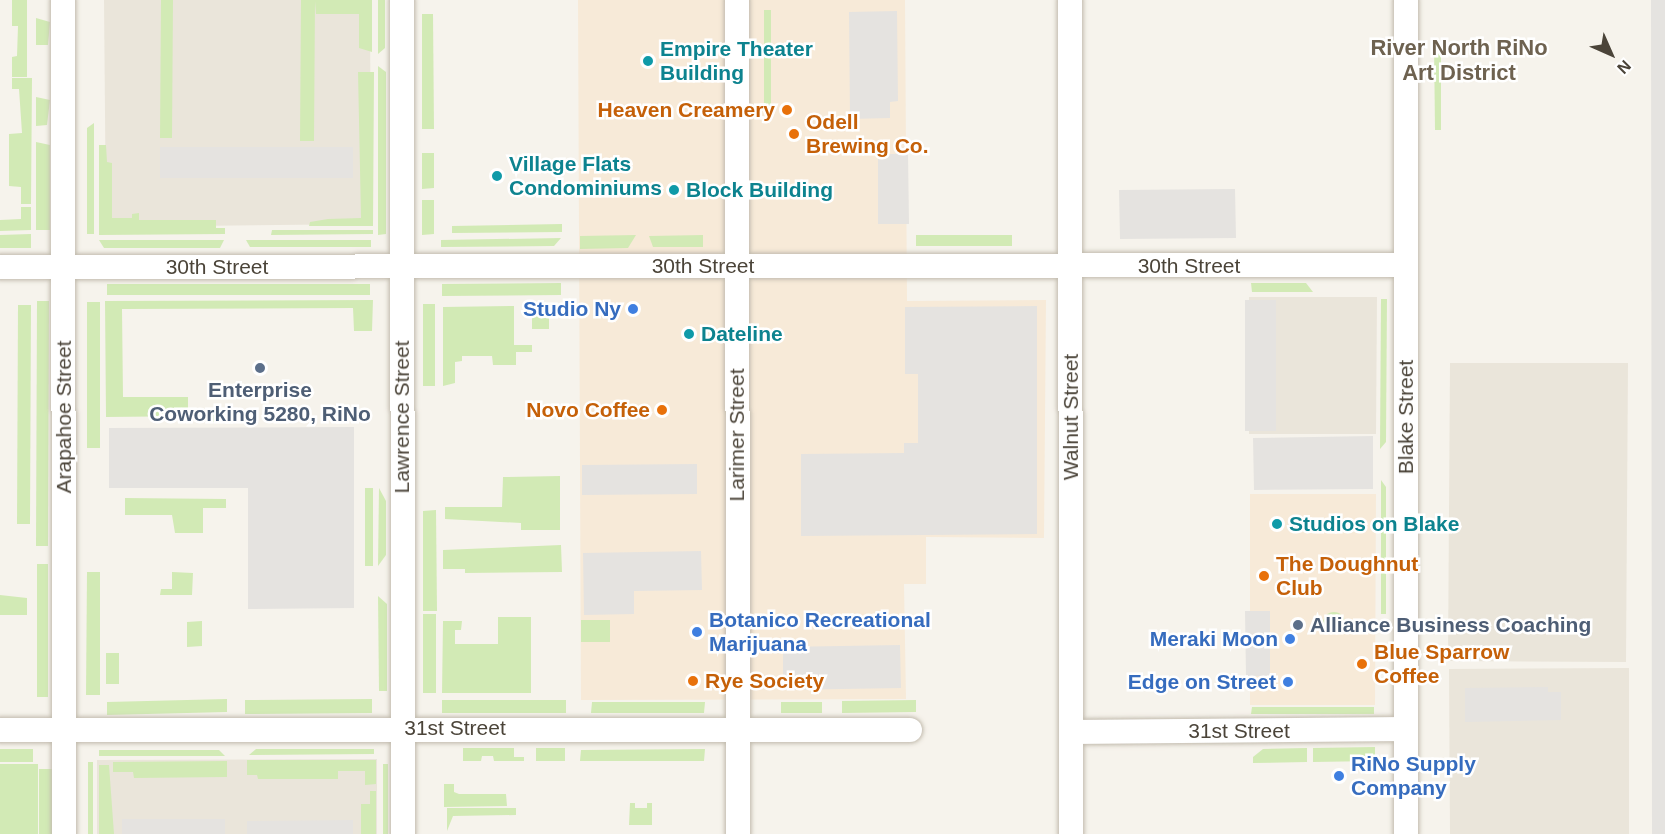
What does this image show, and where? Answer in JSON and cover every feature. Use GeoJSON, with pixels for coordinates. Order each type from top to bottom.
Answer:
{"type":"FeatureCollection","features":[{"type":"Feature","properties":{"kind":"street","name":"Arapahoe Street"},"geometry":{"type":"LineString","coordinates":[[63,0],[64,834]]}},
{"type":"Feature","properties":{"kind":"street","name":"Lawrence Street"},"geometry":{"type":"LineString","coordinates":[[402,0],[403,834]]}},
{"type":"Feature","properties":{"kind":"street","name":"Larimer Street"},"geometry":{"type":"LineString","coordinates":[[737,0],[738,834]]}},
{"type":"Feature","properties":{"kind":"street","name":"Walnut Street"},"geometry":{"type":"LineString","coordinates":[[1070,0],[1071,834]]}},
{"type":"Feature","properties":{"kind":"street","name":"Blake Street"},"geometry":{"type":"LineString","coordinates":[[1406,0],[1406,834]]}},
{"type":"Feature","properties":{"kind":"street","name":"30th Street"},"geometry":{"type":"LineString","coordinates":[[0,267],[1406,265]]}},
{"type":"Feature","properties":{"kind":"street","name":"31st Street"},"geometry":{"type":"LineString","coordinates":[[0,730],[403,728],[910,730]]}},
{"type":"Feature","properties":{"kind":"street","name":"31st Street"},"geometry":{"type":"LineString","coordinates":[[1071,732],[1406,729]]}},
{"type":"Feature","properties":{"kind":"shaded area"},"geometry":{"type":"Polygon","coordinates":[[[104,0],[370,0],[371,224],[106,227],[104,0]]]}},
{"type":"Feature","properties":{"kind":"shaded area"},"geometry":{"type":"Polygon","coordinates":[[[578,0],[905,0],[907,301],[1046,300],[1044,538],[926,537],[926,584],[904,584],[906,699],[581,700],[578,0]]]}},
{"type":"Feature","properties":{"kind":"shaded area"},"geometry":{"type":"Polygon","coordinates":[[[1651,0],[1665,0],[1665,834],[1652,834],[1651,0]]]}},
{"type":"Feature","properties":{"kind":"shaded area"},"geometry":{"type":"Polygon","coordinates":[[[897,11],[898,101],[890,102],[890,118],[850,119],[849,12],[897,11]]]}},
{"type":"Feature","properties":{"kind":"shaded area"},"geometry":{"type":"Polygon","coordinates":[[[160,147],[353,147],[353,178],[160,178],[160,147]]]}},
{"type":"Feature","properties":{"kind":"shaded area"},"geometry":{"type":"Polygon","coordinates":[[[878,154],[908,154],[909,224],[878,224],[878,154]]]}},
{"type":"Feature","properties":{"kind":"shaded area"},"geometry":{"type":"Polygon","coordinates":[[[1235,189],[1236,238],[1120,239],[1119,190],[1235,189]]]}},
{"type":"Feature","properties":{"kind":"shaded area"},"geometry":{"type":"Polygon","coordinates":[[[1249,297],[1377,297],[1376,434],[1249,434],[1249,297]]]}},
{"type":"Feature","properties":{"kind":"shaded area"},"geometry":{"type":"Polygon","coordinates":[[[1245,300],[1276,300],[1276,431],[1245,431],[1245,300]]]}},
{"type":"Feature","properties":{"kind":"shaded area"},"geometry":{"type":"Polygon","coordinates":[[[1037,306],[1037,534],[801,536],[801,454],[904,453],[904,443],[918,443],[918,374],[905,374],[905,307],[1037,306]]]}},
{"type":"Feature","properties":{"kind":"shaded area"},"geometry":{"type":"Polygon","coordinates":[[[1450,363],[1628,363],[1626,662],[1448,661],[1450,363]]]}},
{"type":"Feature","properties":{"kind":"shaded area"},"geometry":{"type":"Polygon","coordinates":[[[354,427],[354,608],[248,609],[248,488],[109,488],[109,428],[354,427]]]}},
{"type":"Feature","properties":{"kind":"shaded area"},"geometry":{"type":"Polygon","coordinates":[[[1373,436],[1373,489],[1254,490],[1253,438],[1373,436]]]}},
{"type":"Feature","properties":{"kind":"shaded area"},"geometry":{"type":"Polygon","coordinates":[[[697,464],[697,494],[582,495],[582,465],[697,464]]]}},
{"type":"Feature","properties":{"kind":"shaded area"},"geometry":{"type":"Polygon","coordinates":[[[1250,494],[1376,494],[1375,705],[1250,705],[1250,494]]]}},
{"type":"Feature","properties":{"kind":"shaded area"},"geometry":{"type":"Polygon","coordinates":[[[701,551],[702,590],[634,591],[634,614],[584,615],[583,553],[701,551]]]}},
{"type":"Feature","properties":{"kind":"shaded area"},"geometry":{"type":"Polygon","coordinates":[[[1245,611],[1270,611],[1270,676],[1246,676],[1245,611]]]}},
{"type":"Feature","properties":{"kind":"shaded area"},"geometry":{"type":"Polygon","coordinates":[[[900,645],[901,688],[783,690],[783,647],[900,645]]]}},
{"type":"Feature","properties":{"kind":"shaded area"},"geometry":{"type":"Polygon","coordinates":[[[1629,668],[1629,834],[1450,834],[1449,669],[1629,668]]]}},
{"type":"Feature","properties":{"kind":"shaded area"},"geometry":{"type":"Polygon","coordinates":[[[1548,687],[1548,692],[1561,692],[1561,720],[1465,722],[1465,688],[1548,687]]]}},
{"type":"Feature","properties":{"kind":"shaded area"},"geometry":{"type":"Polygon","coordinates":[[[377,759],[377,834],[97,834],[97,760],[377,759]]]}},
{"type":"Feature","properties":{"kind":"shaded area"},"geometry":{"type":"Polygon","coordinates":[[[122,819],[225,819],[225,834],[122,834],[122,819]]]}},
{"type":"Feature","properties":{"kind":"shaded area"},"geometry":{"type":"Polygon","coordinates":[[[353,820],[353,834],[247,834],[247,821],[353,820]]]}},
{"type":"Feature","properties":{"kind":"green space"},"geometry":{"type":"Polygon","coordinates":[[[12,0],[27,0],[27,77],[12,77],[12,57],[17,56],[18,26],[12,26],[12,0]]]}},
{"type":"Feature","properties":{"kind":"green space"},"geometry":{"type":"Polygon","coordinates":[[[161,0],[173,0],[172,138],[160,138],[161,0]]]}},
{"type":"Feature","properties":{"kind":"green space"},"geometry":{"type":"Polygon","coordinates":[[[301,0],[372,0],[372,52],[359,48],[359,14],[316,14],[315,1],[314,141],[300,141],[301,0]]]}},
{"type":"Feature","properties":{"kind":"green space"},"geometry":{"type":"Polygon","coordinates":[[[378,0],[385,0],[385,48],[378,54],[378,0]]]}},
{"type":"Feature","properties":{"kind":"green space"},"geometry":{"type":"Polygon","coordinates":[[[764,10],[771,10],[771,106],[764,106],[764,10]]]}},
{"type":"Feature","properties":{"kind":"green space"},"geometry":{"type":"Polygon","coordinates":[[[422,14],[433,14],[434,129],[422,129],[422,14]]]}},
{"type":"Feature","properties":{"kind":"green space"},"geometry":{"type":"Polygon","coordinates":[[[36,18],[50,22],[48,45],[36,45],[36,18]]]}},
{"type":"Feature","properties":{"kind":"green space"},"geometry":{"type":"Polygon","coordinates":[[[1434,42],[1441,42],[1441,130],[1435,130],[1434,42]]]}},
{"type":"Feature","properties":{"kind":"green space"},"geometry":{"type":"Polygon","coordinates":[[[378,66],[386,72],[386,234],[378,235],[378,66]]]}},
{"type":"Feature","properties":{"kind":"green space"},"geometry":{"type":"Polygon","coordinates":[[[358,72],[374,72],[373,226],[309,226],[310,222],[328,219],[361,218],[358,72]]]}},
{"type":"Feature","properties":{"kind":"green space"},"geometry":{"type":"Polygon","coordinates":[[[12,78],[32,78],[31,204],[21,204],[21,187],[9,186],[9,134],[22,133],[19,89],[12,89],[12,78]]]}},
{"type":"Feature","properties":{"kind":"green space"},"geometry":{"type":"Polygon","coordinates":[[[36,97],[50,100],[47,125],[36,126],[36,97]]]}},
{"type":"Feature","properties":{"kind":"green space"},"geometry":{"type":"Polygon","coordinates":[[[94,123],[94,234],[87,234],[87,128],[94,123]]]}},
{"type":"Feature","properties":{"kind":"green space"},"geometry":{"type":"Polygon","coordinates":[[[36,142],[50,145],[50,230],[36,230],[36,142]]]}},
{"type":"Feature","properties":{"kind":"green space"},"geometry":{"type":"Polygon","coordinates":[[[99,145],[106,145],[107,162],[112,163],[112,218],[132,218],[132,214],[139,213],[139,220],[216,220],[216,228],[225,228],[225,234],[99,235],[99,145]]]}},
{"type":"Feature","properties":{"kind":"green space"},"geometry":{"type":"Polygon","coordinates":[[[422,153],[434,153],[434,188],[422,189],[422,153]]]}},
{"type":"Feature","properties":{"kind":"green space"},"geometry":{"type":"Polygon","coordinates":[[[422,200],[434,200],[434,234],[422,235],[422,200]]]}},
{"type":"Feature","properties":{"kind":"green space"},"geometry":{"type":"Polygon","coordinates":[[[21,207],[31,207],[31,230],[0,231],[0,220],[21,219],[21,207]]]}},
{"type":"Feature","properties":{"kind":"green space"},"geometry":{"type":"Polygon","coordinates":[[[562,224],[562,232],[452,233],[452,226],[562,224]]]}},
{"type":"Feature","properties":{"kind":"green space"},"geometry":{"type":"Polygon","coordinates":[[[272,230],[373,230],[373,234],[271,235],[272,230]]]}},
{"type":"Feature","properties":{"kind":"green space"},"geometry":{"type":"Polygon","coordinates":[[[31,234],[31,248],[0,248],[0,235],[31,234]]]}},
{"type":"Feature","properties":{"kind":"green space"},"geometry":{"type":"Polygon","coordinates":[[[636,235],[628,248],[580,249],[580,236],[636,235]]]}},
{"type":"Feature","properties":{"kind":"green space"},"geometry":{"type":"Polygon","coordinates":[[[703,235],[703,247],[653,247],[649,236],[703,235]]]}},
{"type":"Feature","properties":{"kind":"green space"},"geometry":{"type":"Polygon","coordinates":[[[916,235],[1012,235],[1012,246],[916,246],[916,235]]]}},
{"type":"Feature","properties":{"kind":"green space"},"geometry":{"type":"Polygon","coordinates":[[[561,238],[554,246],[441,247],[441,240],[561,238]]]}},
{"type":"Feature","properties":{"kind":"green space"},"geometry":{"type":"Polygon","coordinates":[[[99,240],[224,240],[220,248],[104,248],[99,240]]]}},
{"type":"Feature","properties":{"kind":"green space"},"geometry":{"type":"Polygon","coordinates":[[[246,240],[371,240],[371,247],[250,247],[246,240]]]}},
{"type":"Feature","properties":{"kind":"green space"},"geometry":{"type":"Polygon","coordinates":[[[561,283],[561,295],[442,296],[442,284],[561,283]]]}},
{"type":"Feature","properties":{"kind":"green space"},"geometry":{"type":"Polygon","coordinates":[[[1251,283],[1306,283],[1313,292],[1252,292],[1251,283]]]}},
{"type":"Feature","properties":{"kind":"green space"},"geometry":{"type":"Polygon","coordinates":[[[107,284],[370,284],[370,295],[107,295],[107,284]]]}},
{"type":"Feature","properties":{"kind":"green space"},"geometry":{"type":"Polygon","coordinates":[[[1381,299],[1387,299],[1386,442],[1380,449],[1381,299]]]}},
{"type":"Feature","properties":{"kind":"green space"},"geometry":{"type":"Polygon","coordinates":[[[373,300],[372,331],[354,331],[353,308],[122,309],[123,397],[188,397],[188,412],[200,412],[200,416],[106,417],[105,301],[373,300]]]}},
{"type":"Feature","properties":{"kind":"green space"},"geometry":{"type":"Polygon","coordinates":[[[37,301],[49,301],[48,546],[36,546],[37,301]]]}},
{"type":"Feature","properties":{"kind":"green space"},"geometry":{"type":"Polygon","coordinates":[[[87,302],[100,302],[100,448],[87,448],[87,302]]]}},
{"type":"Feature","properties":{"kind":"green space"},"geometry":{"type":"Polygon","coordinates":[[[423,304],[435,304],[435,386],[423,386],[423,304]]]}},
{"type":"Feature","properties":{"kind":"green space"},"geometry":{"type":"Polygon","coordinates":[[[18,305],[31,305],[30,524],[17,524],[18,305]]]}},
{"type":"Feature","properties":{"kind":"green space"},"geometry":{"type":"Polygon","coordinates":[[[514,306],[514,345],[532,345],[532,352],[516,352],[516,365],[493,365],[492,356],[462,356],[462,361],[455,362],[455,383],[443,386],[443,307],[514,306]]]}},
{"type":"Feature","properties":{"kind":"green space"},"geometry":{"type":"Polygon","coordinates":[[[549,306],[549,329],[532,329],[532,307],[549,306]]]}},
{"type":"Feature","properties":{"kind":"green space"},"geometry":{"type":"Polygon","coordinates":[[[205,414],[252,414],[252,422],[205,422],[205,414]]]}},
{"type":"Feature","properties":{"kind":"green space"},"geometry":{"type":"Polygon","coordinates":[[[560,476],[560,530],[521,530],[521,523],[445,519],[445,507],[502,507],[503,477],[560,476]]]}},
{"type":"Feature","properties":{"kind":"green space"},"geometry":{"type":"Polygon","coordinates":[[[1381,480],[1386,487],[1386,614],[1381,614],[1381,480]]]}},
{"type":"Feature","properties":{"kind":"green space"},"geometry":{"type":"Polygon","coordinates":[[[365,488],[373,488],[373,566],[365,566],[365,488]]]}},
{"type":"Feature","properties":{"kind":"green space"},"geometry":{"type":"Polygon","coordinates":[[[379,488],[386,501],[386,555],[378,566],[379,488]]]}},
{"type":"Feature","properties":{"kind":"green space"},"geometry":{"type":"Polygon","coordinates":[[[125,498],[226,499],[226,508],[203,508],[203,533],[175,533],[172,515],[125,515],[125,498]]]}},
{"type":"Feature","properties":{"kind":"green space"},"geometry":{"type":"Polygon","coordinates":[[[436,510],[437,611],[423,611],[423,511],[436,510]]]}},
{"type":"Feature","properties":{"kind":"green space"},"geometry":{"type":"Polygon","coordinates":[[[561,545],[562,572],[465,573],[465,569],[443,569],[443,550],[561,545]]]}},
{"type":"Feature","properties":{"kind":"green space"},"geometry":{"type":"Polygon","coordinates":[[[37,564],[48,564],[48,697],[37,697],[37,564]]]}},
{"type":"Feature","properties":{"kind":"green space"},"geometry":{"type":"Polygon","coordinates":[[[87,572],[100,572],[100,695],[86,695],[87,572]]]}},
{"type":"Feature","properties":{"kind":"green space"},"geometry":{"type":"Polygon","coordinates":[[[172,572],[193,573],[192,595],[160,595],[161,589],[172,589],[172,572]]]}},
{"type":"Feature","properties":{"kind":"green space"},"geometry":{"type":"Polygon","coordinates":[[[0,595],[27,598],[27,615],[0,615],[0,595]]]}},
{"type":"Feature","properties":{"kind":"green space"},"geometry":{"type":"Polygon","coordinates":[[[378,596],[387,604],[387,691],[379,691],[378,596]]]}},
{"type":"Feature","properties":{"kind":"green space"},"geometry":{"type":"Polygon","coordinates":[[[1334,612],[1342,615],[1345,623],[1342,631],[1334,634],[1326,631],[1323,623],[1326,615],[1334,612]]]}},
{"type":"Feature","properties":{"kind":"green space"},"geometry":{"type":"Polygon","coordinates":[[[423,614],[436,614],[436,693],[423,693],[423,614]]]}},
{"type":"Feature","properties":{"kind":"green space"},"geometry":{"type":"Polygon","coordinates":[[[498,617],[531,617],[531,693],[442,693],[443,621],[462,621],[461,630],[455,630],[455,644],[498,644],[498,617]]]}},
{"type":"Feature","properties":{"kind":"green space"},"geometry":{"type":"Polygon","coordinates":[[[581,620],[610,620],[610,642],[581,642],[581,620]]]}},
{"type":"Feature","properties":{"kind":"green space"},"geometry":{"type":"Polygon","coordinates":[[[202,621],[202,646],[187,647],[187,622],[202,621]]]}},
{"type":"Feature","properties":{"kind":"green space"},"geometry":{"type":"Polygon","coordinates":[[[106,653],[119,653],[119,684],[106,684],[106,653]]]}},
{"type":"Feature","properties":{"kind":"green space"},"geometry":{"type":"Polygon","coordinates":[[[227,699],[227,712],[107,715],[107,702],[227,699]]]}},
{"type":"Feature","properties":{"kind":"green space"},"geometry":{"type":"Polygon","coordinates":[[[372,699],[372,713],[245,714],[245,700],[372,699]]]}},
{"type":"Feature","properties":{"kind":"green space"},"geometry":{"type":"Polygon","coordinates":[[[442,700],[566,700],[566,713],[442,713],[442,700]]]}},
{"type":"Feature","properties":{"kind":"green space"},"geometry":{"type":"Polygon","coordinates":[[[916,700],[916,712],[842,713],[842,701],[916,700]]]}},
{"type":"Feature","properties":{"kind":"green space"},"geometry":{"type":"Polygon","coordinates":[[[592,702],[705,702],[704,713],[591,713],[592,702]]]}},
{"type":"Feature","properties":{"kind":"green space"},"geometry":{"type":"Polygon","coordinates":[[[781,702],[822,702],[822,713],[781,713],[781,702]]]}},
{"type":"Feature","properties":{"kind":"green space"},"geometry":{"type":"Polygon","coordinates":[[[1252,707],[1374,707],[1374,714],[1251,714],[1252,707]]]}},
{"type":"Feature","properties":{"kind":"green space"},"geometry":{"type":"Polygon","coordinates":[[[1375,747],[1375,761],[1313,762],[1313,748],[1375,747]]]}},
{"type":"Feature","properties":{"kind":"green space"},"geometry":{"type":"Polygon","coordinates":[[[463,748],[514,748],[514,757],[524,757],[524,761],[494,761],[493,756],[482,756],[481,761],[463,761],[463,748]]]}},
{"type":"Feature","properties":{"kind":"green space"},"geometry":{"type":"Polygon","coordinates":[[[536,748],[565,748],[565,761],[536,761],[536,748]]]}},
{"type":"Feature","properties":{"kind":"green space"},"geometry":{"type":"Polygon","coordinates":[[[1307,748],[1307,762],[1253,763],[1253,757],[1263,749],[1307,748]]]}},
{"type":"Feature","properties":{"kind":"green space"},"geometry":{"type":"Polygon","coordinates":[[[0,749],[33,749],[33,762],[0,762],[0,749]]]}},
{"type":"Feature","properties":{"kind":"green space"},"geometry":{"type":"Polygon","coordinates":[[[256,749],[374,749],[374,754],[249,755],[256,749]]]}},
{"type":"Feature","properties":{"kind":"green space"},"geometry":{"type":"Polygon","coordinates":[[[705,749],[704,761],[580,761],[581,750],[705,749]]]}},
{"type":"Feature","properties":{"kind":"green space"},"geometry":{"type":"Polygon","coordinates":[[[99,750],[219,750],[225,756],[99,756],[99,750]]]}},
{"type":"Feature","properties":{"kind":"green space"},"geometry":{"type":"Polygon","coordinates":[[[247,760],[376,760],[376,784],[365,785],[365,771],[338,771],[338,779],[258,779],[257,775],[247,775],[247,760]]]}},
{"type":"Feature","properties":{"kind":"green space"},"geometry":{"type":"Polygon","coordinates":[[[227,761],[227,777],[134,778],[133,772],[113,772],[113,762],[227,761]]]}},
{"type":"Feature","properties":{"kind":"green space"},"geometry":{"type":"Polygon","coordinates":[[[88,762],[93,762],[93,834],[88,834],[88,762]]]}},
{"type":"Feature","properties":{"kind":"green space"},"geometry":{"type":"Polygon","coordinates":[[[0,764],[38,764],[38,834],[0,834],[0,764]]]}},
{"type":"Feature","properties":{"kind":"green space"},"geometry":{"type":"Polygon","coordinates":[[[383,764],[388,764],[388,834],[383,834],[383,764]]]}},
{"type":"Feature","properties":{"kind":"green space"},"geometry":{"type":"Polygon","coordinates":[[[99,765],[109,765],[114,834],[99,834],[99,765]]]}},
{"type":"Feature","properties":{"kind":"green space"},"geometry":{"type":"Polygon","coordinates":[[[39,769],[52,769],[52,834],[39,834],[39,769]]]}},
{"type":"Feature","properties":{"kind":"green space"},"geometry":{"type":"Polygon","coordinates":[[[444,784],[454,784],[454,792],[459,794],[506,794],[507,806],[444,807],[444,784]]]}},
{"type":"Feature","properties":{"kind":"green space"},"geometry":{"type":"Polygon","coordinates":[[[370,791],[376,791],[376,834],[361,834],[361,804],[370,804],[370,791]]]}},
{"type":"Feature","properties":{"kind":"green space"},"geometry":{"type":"Polygon","coordinates":[[[630,803],[635,803],[635,808],[647,808],[647,803],[652,803],[652,825],[629,825],[630,803]]]}},
{"type":"Feature","properties":{"kind":"green space"},"geometry":{"type":"Polygon","coordinates":[[[447,808],[516,808],[516,815],[453,816],[447,831],[447,808]]]}},
{"type":"Feature","properties":{"kind":"place","name":"Empire Theater Building"},"geometry":{"type":"Point","coordinates":[648,61]}},
{"type":"Feature","properties":{"kind":"place","name":"Heaven Creamery"},"geometry":{"type":"Point","coordinates":[787,110]}},
{"type":"Feature","properties":{"kind":"place","name":"Odell Brewing Co."},"geometry":{"type":"Point","coordinates":[794,134]}},
{"type":"Feature","properties":{"kind":"place","name":"Village Flats Condominiums"},"geometry":{"type":"Point","coordinates":[497,176]}},
{"type":"Feature","properties":{"kind":"place","name":"Block Building"},"geometry":{"type":"Point","coordinates":[674,190]}},
{"type":"Feature","properties":{"kind":"place","name":"Studio Ny"},"geometry":{"type":"Point","coordinates":[633,309]}},
{"type":"Feature","properties":{"kind":"place","name":"Dateline"},"geometry":{"type":"Point","coordinates":[689,334]}},
{"type":"Feature","properties":{"kind":"place","name":"Enterprise Coworking 5280, RiNo"},"geometry":{"type":"Point","coordinates":[260,368]}},
{"type":"Feature","properties":{"kind":"place","name":"Novo Coffee"},"geometry":{"type":"Point","coordinates":[662,410]}},
{"type":"Feature","properties":{"kind":"place","name":"Studios on Blake"},"geometry":{"type":"Point","coordinates":[1277,524]}},
{"type":"Feature","properties":{"kind":"place","name":"The Doughnut Club"},"geometry":{"type":"Point","coordinates":[1264,576]}},
{"type":"Feature","properties":{"kind":"place","name":"Alliance Business Coaching"},"geometry":{"type":"Point","coordinates":[1298,625]}},
{"type":"Feature","properties":{"kind":"place","name":"Botanico Recreational Marijuana"},"geometry":{"type":"Point","coordinates":[697,632]}},
{"type":"Feature","properties":{"kind":"place","name":"Meraki Moon"},"geometry":{"type":"Point","coordinates":[1290,639]}},
{"type":"Feature","properties":{"kind":"place","name":"Blue Sparrow Coffee"},"geometry":{"type":"Point","coordinates":[1362,664]}},
{"type":"Feature","properties":{"kind":"place","name":"Rye Society"},"geometry":{"type":"Point","coordinates":[693,681]}},
{"type":"Feature","properties":{"kind":"place","name":"Edge on Street"},"geometry":{"type":"Point","coordinates":[1288,682]}},
{"type":"Feature","properties":{"kind":"place","name":"RiNo Supply Company"},"geometry":{"type":"Point","coordinates":[1339,776]}},
{"type":"Feature","properties":{"kind":"district","name":"River North RiNo Art District"},"geometry":{"type":"Point","coordinates":[1459,60]}}]}
